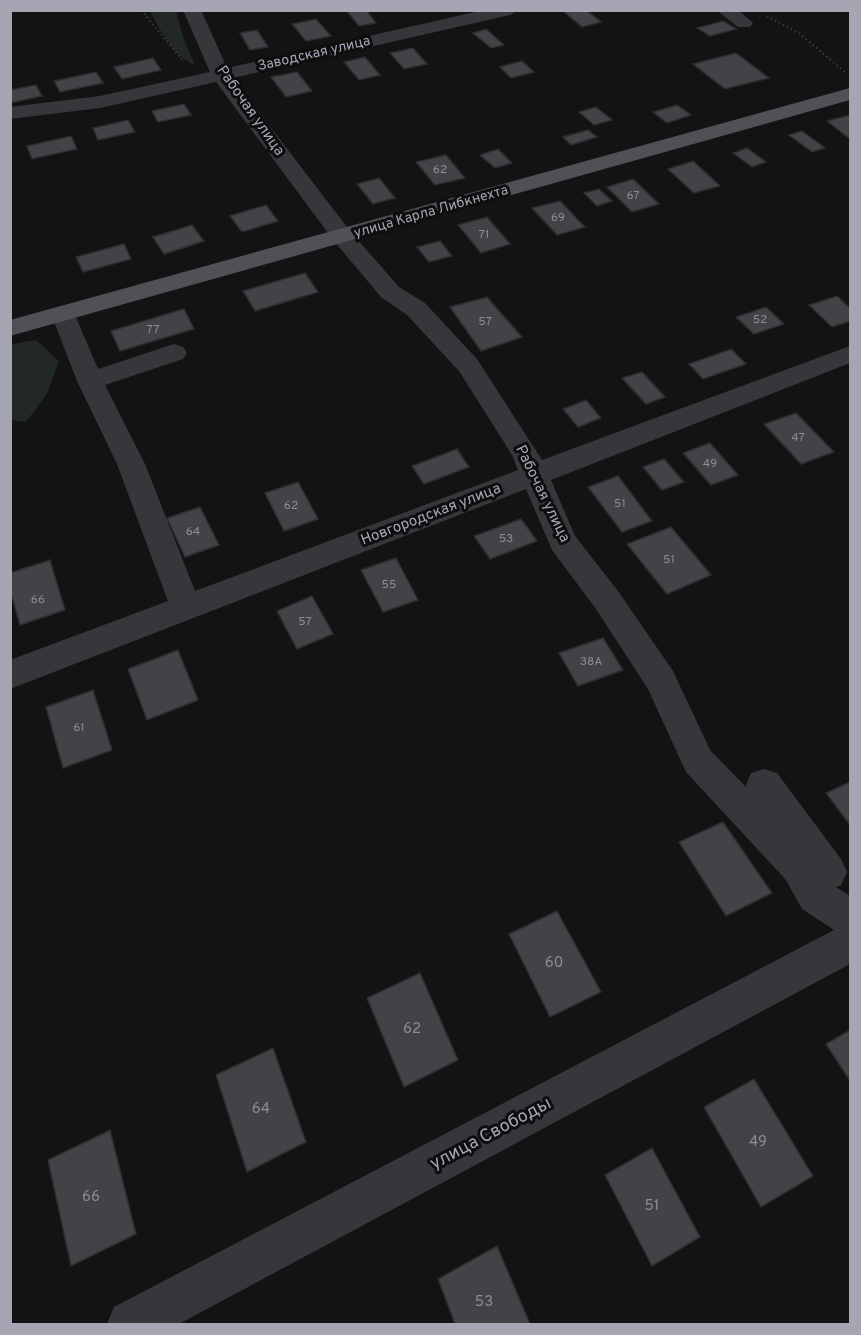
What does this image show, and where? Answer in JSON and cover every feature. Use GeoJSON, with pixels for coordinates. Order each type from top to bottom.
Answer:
{"type":"FeatureCollection","features":[{"type":"Feature","properties":{"kind":"main road","name":"улица Карла Либкнехта"},"geometry":{"type":"LineString","coordinates":[[10,328],[850,94]]}},
{"type":"Feature","properties":{"kind":"street","name":"Рабочая улица"},"geometry":{"type":"LineString","coordinates":[[192,10],[221,75],[342,236],[390,292],[416,309],[468,365],[525,453],[563,542],[607,600],[661,681],[698,761],[799,867],[816,896],[850,918]]}},
{"type":"Feature","properties":{"kind":"street","name":"Заводская улица"},"geometry":{"type":"LineString","coordinates":[[10,112],[100,102],[510,10]]}},
{"type":"Feature","properties":{"kind":"street"},"geometry":{"type":"LineString","coordinates":[[725,10],[744,23]]}},
{"type":"Feature","properties":{"kind":"street"},"geometry":{"type":"LineString","coordinates":[[63,314],[90,381],[131,464],[186,608]]}},
{"type":"Feature","properties":{"kind":"street"},"geometry":{"type":"LineString","coordinates":[[90,381],[174,353]]}},
{"type":"Feature","properties":{"kind":"street","name":"Новгородская улица"},"geometry":{"type":"LineString","coordinates":[[10,675],[850,354]]}},
{"type":"Feature","properties":{"kind":"street"},"geometry":{"type":"LineString","coordinates":[[764,785],[850,902]]}},
{"type":"Feature","properties":{"kind":"street","name":"улица Свободы"},"geometry":{"type":"LineString","coordinates":[[131,1324],[850,943]]}},
{"type":"Feature","properties":{"kind":"path"},"geometry":{"type":"LineString","coordinates":[[141,10],[184,62],[221,75]]}},
{"type":"Feature","properties":{"kind":"path"},"geometry":{"type":"LineString","coordinates":[[762,14],[802,34],[819,48],[828,60],[850,77]]}},
{"type":"Feature","properties":{"kind":"shaded area"},"geometry":{"type":"Polygon","coordinates":[[[150,11],[176,11],[183,37],[195,65],[180,56],[174,49],[163,35],[150,11]]]}},
{"type":"Feature","properties":{"kind":"shaded area"},"geometry":{"type":"Polygon","coordinates":[[[36,340],[59,361],[47,394],[26,422],[11,420],[11,344],[36,340]]]}},
{"type":"Feature","properties":{"kind":"building"},"geometry":{"type":"Polygon","coordinates":[[[346,10],[366,10],[376,23],[359,26],[346,10]]]}},
{"type":"Feature","properties":{"kind":"building"},"geometry":{"type":"Polygon","coordinates":[[[562,10],[586,10],[601,22],[582,27],[562,10]]]}},
{"type":"Feature","properties":{"kind":"building"},"geometry":{"type":"Polygon","coordinates":[[[316,19],[331,36],[306,41],[292,24],[316,19]]]}},
{"type":"Feature","properties":{"kind":"building"},"geometry":{"type":"Polygon","coordinates":[[[723,21],[736,29],[710,36],[697,28],[723,21]]]}},
{"type":"Feature","properties":{"kind":"building"},"geometry":{"type":"Polygon","coordinates":[[[486,29],[504,45],[491,48],[473,33],[486,29]]]}},
{"type":"Feature","properties":{"kind":"building"},"geometry":{"type":"Polygon","coordinates":[[[257,30],[268,47],[250,50],[240,33],[257,30]]]}},
{"type":"Feature","properties":{"kind":"building"},"geometry":{"type":"Polygon","coordinates":[[[413,48],[427,64],[404,69],[390,53],[413,48]]]}},
{"type":"Feature","properties":{"kind":"building"},"geometry":{"type":"Polygon","coordinates":[[[736,53],[769,78],[725,89],[693,64],[736,53]]]}},
{"type":"Feature","properties":{"kind":"building"},"geometry":{"type":"Polygon","coordinates":[[[365,57],[380,75],[359,80],[344,62],[365,57]]]}},
{"type":"Feature","properties":{"kind":"building"},"geometry":{"type":"Polygon","coordinates":[[[153,58],[161,70],[122,79],[114,67],[153,58]]]}},
{"type":"Feature","properties":{"kind":"building"},"geometry":{"type":"Polygon","coordinates":[[[522,61],[534,72],[511,78],[500,67],[522,61]]]}},
{"type":"Feature","properties":{"kind":"building"},"geometry":{"type":"Polygon","coordinates":[[[96,72],[103,83],[60,92],[54,81],[96,72]]]}},
{"type":"Feature","properties":{"kind":"building"},"geometry":{"type":"Polygon","coordinates":[[[297,72],[312,91],[286,97],[271,77],[297,72]]]}},
{"type":"Feature","properties":{"kind":"building"},"geometry":{"type":"Polygon","coordinates":[[[36,85],[42,96],[10,103],[10,90],[36,85]]]}},
{"type":"Feature","properties":{"kind":"building"},"geometry":{"type":"Polygon","coordinates":[[[184,104],[191,115],[158,122],[152,111],[184,104]]]}},
{"type":"Feature","properties":{"kind":"building"},"geometry":{"type":"Polygon","coordinates":[[[677,105],[691,115],[667,123],[653,112],[677,105]]]}},
{"type":"Feature","properties":{"kind":"building"},"geometry":{"type":"Polygon","coordinates":[[[596,107],[612,120],[594,125],[579,112],[596,107]]]}},
{"type":"Feature","properties":{"kind":"building"},"geometry":{"type":"Polygon","coordinates":[[[850,115],[850,139],[827,121],[850,115]]]}},
{"type":"Feature","properties":{"kind":"building"},"geometry":{"type":"Polygon","coordinates":[[[128,120],[135,132],[98,140],[93,128],[128,120]]]}},
{"type":"Feature","properties":{"kind":"building"},"geometry":{"type":"Polygon","coordinates":[[[588,130],[597,137],[571,145],[563,137],[588,130]]]}},
{"type":"Feature","properties":{"kind":"building"},"geometry":{"type":"Polygon","coordinates":[[[802,131],[825,148],[812,152],[789,135],[802,131]]]}},
{"type":"Feature","properties":{"kind":"building"},"geometry":{"type":"Polygon","coordinates":[[[71,136],[77,149],[32,159],[27,146],[71,136]]]}},
{"type":"Feature","properties":{"kind":"building"},"geometry":{"type":"Polygon","coordinates":[[[747,148],[766,162],[752,167],[733,153],[747,148]]]}},
{"type":"Feature","properties":{"kind":"building"},"geometry":{"type":"Polygon","coordinates":[[[498,149],[512,163],[495,168],[480,155],[498,149]]]}},
{"type":"Feature","properties":{"kind":"building"},"geometry":{"type":"Polygon","coordinates":[[[446,155],[465,178],[435,185],[416,162],[446,155]]]}},
{"type":"Feature","properties":{"kind":"building"},"geometry":{"type":"Polygon","coordinates":[[[693,161],[720,186],[694,193],[668,169],[693,161]]]}},
{"type":"Feature","properties":{"kind":"building"},"geometry":{"type":"Polygon","coordinates":[[[379,178],[395,198],[373,204],[357,184],[379,178]]]}},
{"type":"Feature","properties":{"kind":"building"},"geometry":{"type":"Polygon","coordinates":[[[633,179],[659,204],[632,212],[607,187],[633,179]]]}},
{"type":"Feature","properties":{"kind":"building"},"geometry":{"type":"Polygon","coordinates":[[[599,189],[612,201],[597,206],[584,193],[599,189]]]}},
{"type":"Feature","properties":{"kind":"building"},"geometry":{"type":"Polygon","coordinates":[[[560,201],[585,227],[557,235],[532,208],[560,201]]]}},
{"type":"Feature","properties":{"kind":"building"},"geometry":{"type":"Polygon","coordinates":[[[266,205],[278,221],[242,232],[230,216],[266,205]]]}},
{"type":"Feature","properties":{"kind":"building"},"geometry":{"type":"Polygon","coordinates":[[[487,217],[510,244],[481,253],[458,225],[487,217]]]}},
{"type":"Feature","properties":{"kind":"building"},"geometry":{"type":"Polygon","coordinates":[[[192,225],[204,241],[164,254],[153,237],[192,225]]]}},
{"type":"Feature","properties":{"kind":"building"},"geometry":{"type":"Polygon","coordinates":[[[440,241],[452,256],[429,262],[417,247],[440,241]]]}},
{"type":"Feature","properties":{"kind":"building"},"geometry":{"type":"Polygon","coordinates":[[[124,244],[131,259],[83,272],[76,257],[124,244]]]}},
{"type":"Feature","properties":{"kind":"building"},"geometry":{"type":"Polygon","coordinates":[[[305,273],[318,292],[255,311],[243,291],[305,273]]]}},
{"type":"Feature","properties":{"kind":"building"},"geometry":{"type":"Polygon","coordinates":[[[837,296],[850,308],[850,321],[832,327],[809,305],[837,296]]]}},
{"type":"Feature","properties":{"kind":"building"},"geometry":{"type":"Polygon","coordinates":[[[487,297],[522,337],[481,351],[450,307],[487,297]]]}},
{"type":"Feature","properties":{"kind":"building"},"geometry":{"type":"Polygon","coordinates":[[[766,307],[784,324],[754,334],[736,317],[766,307]]]}},
{"type":"Feature","properties":{"kind":"building"},"geometry":{"type":"Polygon","coordinates":[[[184,309],[194,329],[120,351],[111,331],[184,309]]]}},
{"type":"Feature","properties":{"kind":"building"},"geometry":{"type":"Polygon","coordinates":[[[731,349],[746,364],[703,379],[689,364],[731,349]]]}},
{"type":"Feature","properties":{"kind":"building"},"geometry":{"type":"Polygon","coordinates":[[[642,372],[665,397],[646,404],[622,378],[642,372]]]}},
{"type":"Feature","properties":{"kind":"building"},"geometry":{"type":"Polygon","coordinates":[[[586,400],[601,418],[578,427],[563,409],[586,400]]]}},
{"type":"Feature","properties":{"kind":"building"},"geometry":{"type":"Polygon","coordinates":[[[796,413],[834,452],[801,464],[764,424],[796,413]]]}},
{"type":"Feature","properties":{"kind":"building"},"geometry":{"type":"Polygon","coordinates":[[[710,443],[738,475],[711,485],[683,453],[710,443]]]}},
{"type":"Feature","properties":{"kind":"building"},"geometry":{"type":"Polygon","coordinates":[[[457,449],[469,467],[424,484],[412,466],[457,449]]]}},
{"type":"Feature","properties":{"kind":"building"},"geometry":{"type":"Polygon","coordinates":[[[664,459],[684,482],[662,490],[643,467],[664,459]]]}},
{"type":"Feature","properties":{"kind":"building"},"geometry":{"type":"Polygon","coordinates":[[[618,476],[652,521],[622,532],[588,487],[618,476]]]}},
{"type":"Feature","properties":{"kind":"building"},"geometry":{"type":"Polygon","coordinates":[[[298,482],[318,519],[284,531],[265,493],[298,482]]]}},
{"type":"Feature","properties":{"kind":"building"},"geometry":{"type":"Polygon","coordinates":[[[200,507],[219,545],[185,557],[167,518],[200,507]]]}},
{"type":"Feature","properties":{"kind":"building"},"geometry":{"type":"Polygon","coordinates":[[[521,519],[537,541],[490,559],[474,536],[521,519]]]}},
{"type":"Feature","properties":{"kind":"building"},"geometry":{"type":"Polygon","coordinates":[[[671,527],[711,575],[667,594],[627,544],[671,527]]]}},
{"type":"Feature","properties":{"kind":"building"},"geometry":{"type":"Polygon","coordinates":[[[396,558],[418,600],[383,612],[361,570],[396,558]]]}},
{"type":"Feature","properties":{"kind":"building"},"geometry":{"type":"Polygon","coordinates":[[[50,560],[65,610],[20,625],[10,590],[10,573],[50,560]]]}},
{"type":"Feature","properties":{"kind":"building"},"geometry":{"type":"Polygon","coordinates":[[[312,596],[333,634],[297,649],[277,611],[312,596]]]}},
{"type":"Feature","properties":{"kind":"building"},"geometry":{"type":"Polygon","coordinates":[[[603,638],[623,670],[578,686],[559,653],[603,638]]]}},
{"type":"Feature","properties":{"kind":"building"},"geometry":{"type":"Polygon","coordinates":[[[178,650],[198,700],[147,720],[128,669],[178,650]]]}},
{"type":"Feature","properties":{"kind":"building"},"geometry":{"type":"Polygon","coordinates":[[[93,690],[112,750],[63,768],[46,707],[93,690]]]}},
{"type":"Feature","properties":{"kind":"building"},"geometry":{"type":"Polygon","coordinates":[[[850,782],[850,825],[826,793],[850,782]]]}},
{"type":"Feature","properties":{"kind":"building"},"geometry":{"type":"Polygon","coordinates":[[[723,822],[772,893],[726,916],[679,842],[723,822]]]}},
{"type":"Feature","properties":{"kind":"building"},"geometry":{"type":"Polygon","coordinates":[[[557,911],[601,992],[550,1017],[509,934],[557,911]]]}},
{"type":"Feature","properties":{"kind":"building"},"geometry":{"type":"Polygon","coordinates":[[[420,973],[458,1060],[404,1087],[367,998],[420,973]]]}},
{"type":"Feature","properties":{"kind":"building"},"geometry":{"type":"Polygon","coordinates":[[[850,1030],[850,1081],[826,1044],[850,1030]]]}},
{"type":"Feature","properties":{"kind":"building"},"geometry":{"type":"Polygon","coordinates":[[[273,1048],[306,1142],[247,1172],[216,1075],[273,1048]]]}},
{"type":"Feature","properties":{"kind":"building"},"geometry":{"type":"Polygon","coordinates":[[[754,1079],[813,1176],[761,1207],[704,1107],[754,1079]]]}},
{"type":"Feature","properties":{"kind":"building"},"geometry":{"type":"Polygon","coordinates":[[[110,1130],[136,1234],[71,1266],[48,1160],[110,1130]]]}},
{"type":"Feature","properties":{"kind":"building"},"geometry":{"type":"Polygon","coordinates":[[[652,1148],[700,1237],[652,1266],[605,1175],[652,1148]]]}},
{"type":"Feature","properties":{"kind":"building"},"geometry":{"type":"Polygon","coordinates":[[[497,1246],[530,1324],[455,1324],[438,1279],[497,1246]]]}}]}
